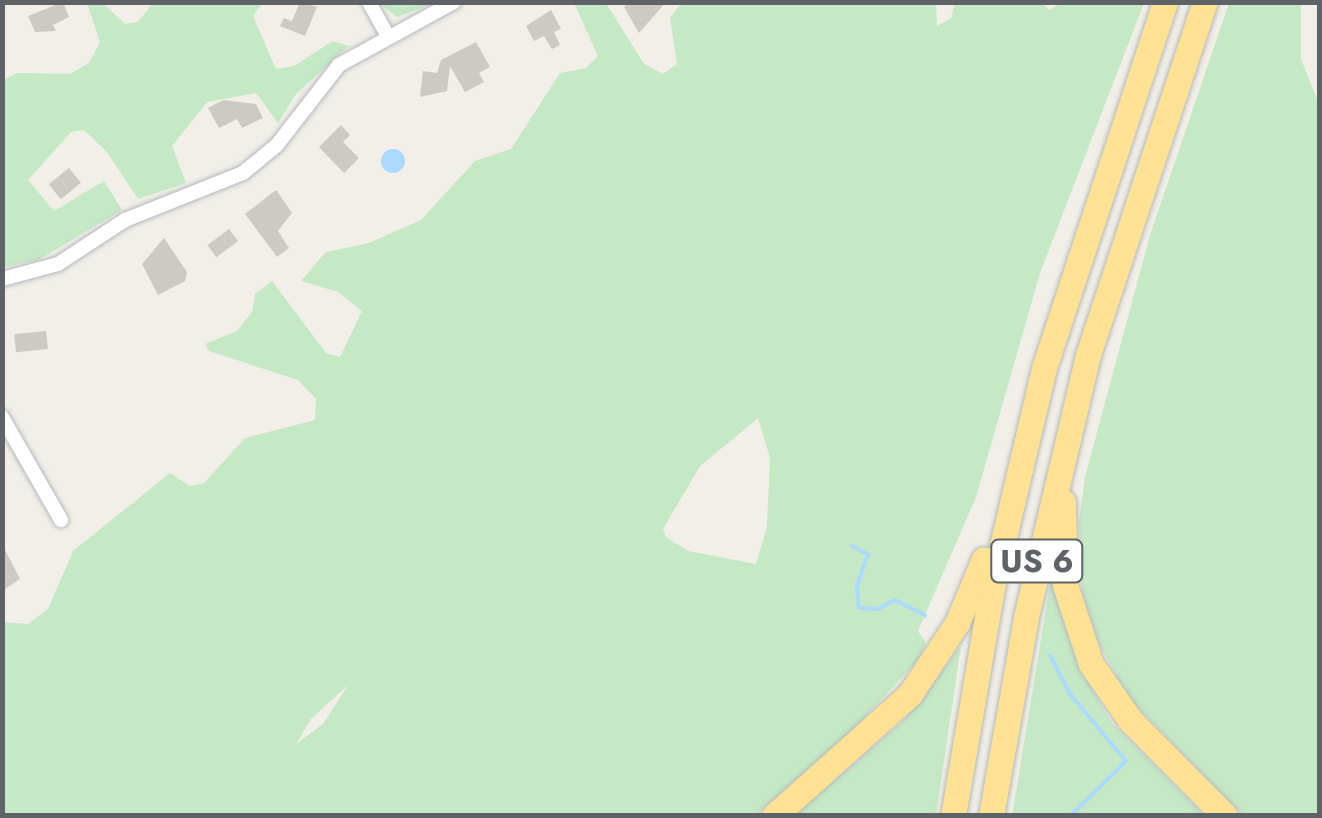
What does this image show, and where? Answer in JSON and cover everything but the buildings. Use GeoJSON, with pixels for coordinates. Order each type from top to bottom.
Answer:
{"type":"FeatureCollection","features":[{"type":"Feature","properties":{"kind":"highway","name":"US 6"},"geometry":{"type":"LineString","coordinates":[[953,816],[986,619],[1033,412],[1082,239],[1164,2]]}},
{"type":"Feature","properties":{"kind":"highway","name":"US 6"},"geometry":{"type":"LineString","coordinates":[[991,816],[1035,574],[1100,310],[1205,2]]}},
{"type":"Feature","properties":{"kind":"highway"},"geometry":{"type":"LineString","coordinates":[[1100,310],[1063,507],[1069,602],[1109,694],[1225,816]]}},
{"type":"Feature","properties":{"kind":"highway"},"geometry":{"type":"LineString","coordinates":[[774,816],[881,724],[935,660],[975,587],[1033,412]]}},
{"type":"Feature","properties":{"kind":"street"},"geometry":{"type":"LineString","coordinates":[[369,2],[387,35]]}},
{"type":"Feature","properties":{"kind":"street"},"geometry":{"type":"LineString","coordinates":[[2,279],[58,264],[124,220],[243,173],[278,142],[326,77],[387,35],[454,2]]}},
{"type":"Feature","properties":{"kind":"street"},"geometry":{"type":"LineString","coordinates":[[2,417],[62,520]]}},
{"type":"Feature","properties":{"kind":"green space"},"geometry":{"type":"Polygon","coordinates":[[[87,3],[103,3],[125,24],[138,22],[153,3],[262,3],[253,16],[276,69],[294,66],[333,41],[349,46],[296,94],[278,123],[256,93],[207,102],[172,146],[186,183],[138,199],[107,152],[84,130],[71,132],[28,180],[54,211],[104,181],[122,210],[38,260],[3,267],[3,80],[17,73],[70,74],[89,63],[100,42],[87,3]]]}},
{"type":"Feature","properties":{"kind":"green space"},"geometry":{"type":"Polygon","coordinates":[[[379,3],[435,3],[397,17],[379,3]]]}},
{"type":"Feature","properties":{"kind":"green space"},"geometry":{"type":"Polygon","coordinates":[[[574,3],[606,3],[644,64],[663,74],[677,64],[670,17],[682,3],[936,3],[937,26],[951,18],[955,3],[1041,3],[1049,10],[1062,3],[1144,3],[1040,273],[976,497],[918,631],[926,643],[919,659],[851,732],[756,815],[3,816],[3,622],[28,624],[48,609],[73,551],[170,473],[190,486],[204,483],[245,438],[315,420],[316,399],[298,380],[209,351],[205,344],[237,331],[252,312],[255,294],[272,281],[326,353],[340,357],[362,311],[338,292],[301,281],[326,252],[369,243],[421,220],[475,161],[511,149],[560,73],[586,68],[598,56],[574,3]],[[758,418],[700,466],[663,529],[666,537],[688,551],[756,564],[767,527],[770,458],[758,418]],[[348,685],[311,719],[296,744],[323,724],[348,685]]]}},
{"type":"Feature","properties":{"kind":"green space"},"geometry":{"type":"Polygon","coordinates":[[[1229,3],[1301,3],[1301,59],[1320,107],[1319,815],[1243,815],[1129,698],[1098,642],[1082,593],[1079,521],[1085,477],[1150,235],[1229,3]]]}},
{"type":"Feature","properties":{"kind":"green space"},"geometry":{"type":"Polygon","coordinates":[[[1052,572],[1077,664],[1112,723],[1204,815],[1012,816],[1052,572]]]}},
{"type":"Feature","properties":{"kind":"green space"},"geometry":{"type":"Polygon","coordinates":[[[961,646],[936,815],[795,815],[903,721],[961,646]]]}},
{"type":"Feature","properties":{"kind":"water"},"geometry":{"type":"Polygon","coordinates":[[[393,149],[405,161],[393,173],[381,161],[393,149]]]}},
{"type":"Feature","properties":{"kind":"waterway"},"geometry":{"type":"LineString","coordinates":[[852,546],[868,554],[857,586],[859,608],[878,609],[895,600],[925,615]]}},
{"type":"Feature","properties":{"kind":"waterway"},"geometry":{"type":"LineString","coordinates":[[1050,655],[1070,694],[1126,761],[1070,816]]}}]}
